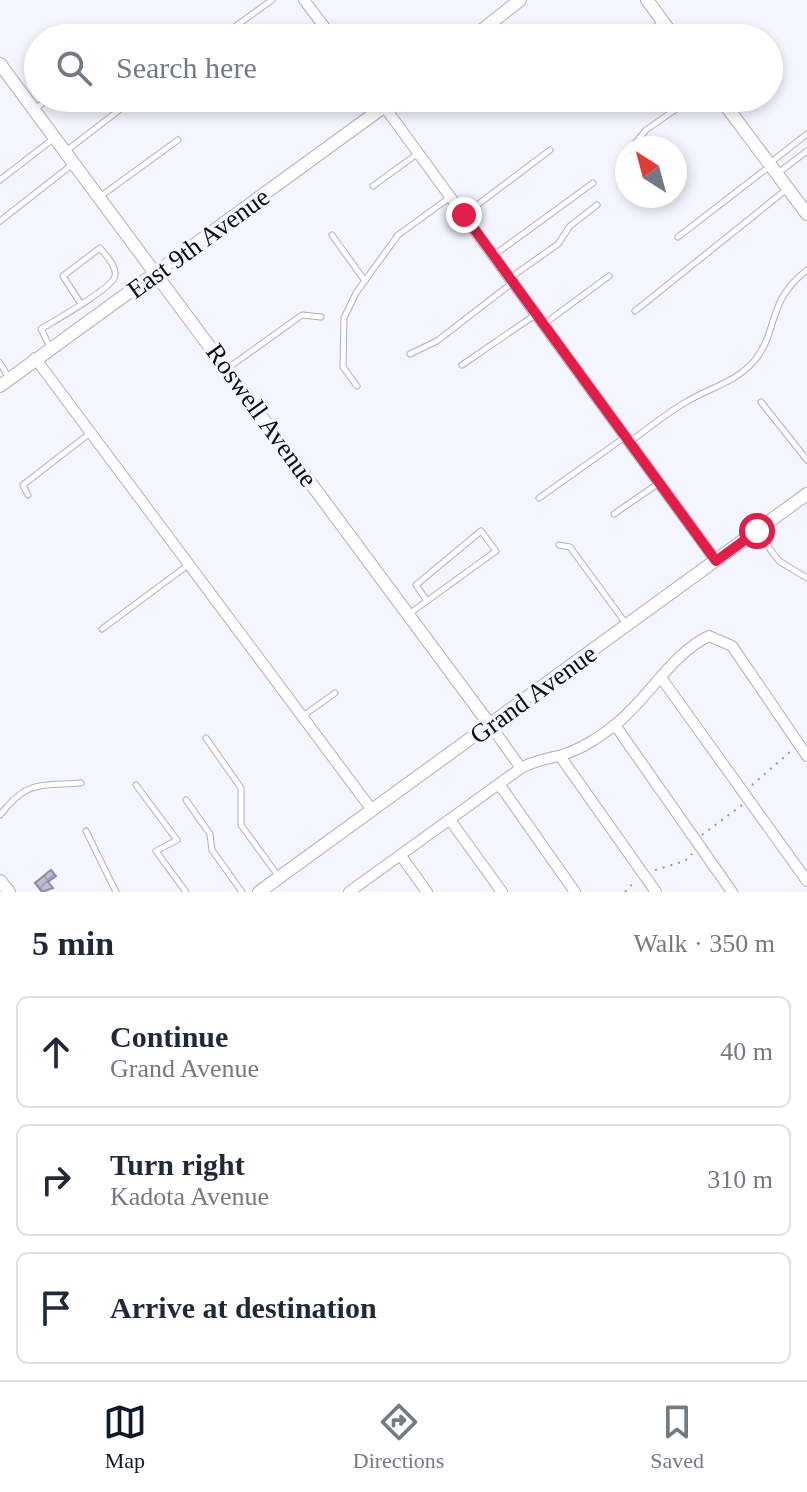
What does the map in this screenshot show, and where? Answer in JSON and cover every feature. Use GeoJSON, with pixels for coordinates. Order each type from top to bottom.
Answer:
{"type":"FeatureCollection","features":[{"type":"Feature","properties":{"kind":"street"},"geometry":{"type":"LineString","coordinates":[[490,24],[520,0]]}},
{"type":"Feature","properties":{"kind":"street"},"geometry":{"type":"LineString","coordinates":[[647,0],[665,24]]}},
{"type":"Feature","properties":{"kind":"street"},"geometry":{"type":"LineString","coordinates":[[310,2],[324,24]]}},
{"type":"Feature","properties":{"kind":"street","name":"Roswell Avenue"},"geometry":{"type":"LineString","coordinates":[[0,64],[24,96]]}},
{"type":"Feature","properties":{"kind":"street","name":"Roswell Avenue"},"geometry":{"type":"LineString","coordinates":[[36,112],[521,768]]}},
{"type":"Feature","properties":{"kind":"street","name":"East 9th Avenue"},"geometry":{"type":"LineString","coordinates":[[5,382],[50,347],[157,274],[368,112]]}},
{"type":"Feature","properties":{"kind":"street"},"geometry":{"type":"LineString","coordinates":[[388,112],[716,561]]}},
{"type":"Feature","properties":{"kind":"street"},"geometry":{"type":"LineString","coordinates":[[730,112],[807,214]]}},
{"type":"Feature","properties":{"kind":"street"},"geometry":{"type":"LineString","coordinates":[[35,358],[372,810]]}},
{"type":"Feature","properties":{"kind":"street","name":"Grand Avenue"},"geometry":{"type":"LineString","coordinates":[[259,892],[807,494]]}},
{"type":"Feature","properties":{"kind":"street"},"geometry":{"type":"LineString","coordinates":[[350,892],[521,768],[542,757],[560,756],[589,744],[615,725],[692,644],[709,636],[732,646],[807,756]]}},
{"type":"Feature","properties":{"kind":"street"},"geometry":{"type":"LineString","coordinates":[[662,679],[807,881]]}},
{"type":"Feature","properties":{"kind":"street"},"geometry":{"type":"LineString","coordinates":[[615,725],[732,892]]}},
{"type":"Feature","properties":{"kind":"street"},"geometry":{"type":"LineString","coordinates":[[560,756],[656,892]]}},
{"type":"Feature","properties":{"kind":"street"},"geometry":{"type":"LineString","coordinates":[[499,784],[575,892]]}},
{"type":"Feature","properties":{"kind":"street"},"geometry":{"type":"LineString","coordinates":[[450,820],[502,892]]}},
{"type":"Feature","properties":{"kind":"street"},"geometry":{"type":"LineString","coordinates":[[401,856],[427,892]]}},
{"type":"Feature","properties":{"kind":"street"},"geometry":{"type":"LineString","coordinates":[[0,881],[9,892]]}},
{"type":"Feature","properties":{"kind":"lane"},"geometry":{"type":"LineString","coordinates":[[239,24],[272,0]]}},
{"type":"Feature","properties":{"kind":"lane"},"geometry":{"type":"LineString","coordinates":[[659,24],[663,21]]}},
{"type":"Feature","properties":{"kind":"lane"},"geometry":{"type":"LineString","coordinates":[[65,151],[117,112]]}},
{"type":"Feature","properties":{"kind":"lane"},"geometry":{"type":"LineString","coordinates":[[641,136],[672,112]]}},
{"type":"Feature","properties":{"kind":"lane"},"geometry":{"type":"LineString","coordinates":[[678,237],[772,168],[807,134]]}},
{"type":"Feature","properties":{"kind":"lane"},"geometry":{"type":"LineString","coordinates":[[0,180],[55,137]]}},
{"type":"Feature","properties":{"kind":"lane"},"geometry":{"type":"LineString","coordinates":[[100,197],[178,140]]}},
{"type":"Feature","properties":{"kind":"lane"},"geometry":{"type":"LineString","coordinates":[[464,215],[550,150]]}},
{"type":"Feature","properties":{"kind":"lane"},"geometry":{"type":"LineString","coordinates":[[772,168],[807,151]]}},
{"type":"Feature","properties":{"kind":"lane"},"geometry":{"type":"LineString","coordinates":[[373,186],[418,153]]}},
{"type":"Feature","properties":{"kind":"lane"},"geometry":{"type":"LineString","coordinates":[[0,221],[74,163]]}},
{"type":"Feature","properties":{"kind":"lane"},"geometry":{"type":"LineString","coordinates":[[493,256],[593,183]]}},
{"type":"Feature","properties":{"kind":"lane"},"geometry":{"type":"LineString","coordinates":[[635,311],[788,189]]}},
{"type":"Feature","properties":{"kind":"lane"},"geometry":{"type":"LineString","coordinates":[[357,386],[343,367],[344,318],[365,281],[398,235],[450,197]]}},
{"type":"Feature","properties":{"kind":"lane"},"geometry":{"type":"LineString","coordinates":[[410,354],[437,341],[558,244],[570,226],[597,205]]}},
{"type":"Feature","properties":{"kind":"lane"},"geometry":{"type":"LineString","coordinates":[[332,235],[365,281]]}},
{"type":"Feature","properties":{"kind":"lane"},"geometry":{"type":"LineString","coordinates":[[50,347],[41,329],[81,304],[114,281],[116,274],[112,262],[100,248],[63,276],[81,304]]}},
{"type":"Feature","properties":{"kind":"lane"},"geometry":{"type":"LineString","coordinates":[[539,498],[685,402],[722,386],[750,366],[758,357],[782,296],[807,270]]}},
{"type":"Feature","properties":{"kind":"lane"},"geometry":{"type":"LineString","coordinates":[[544,325],[609,276]]}},
{"type":"Feature","properties":{"kind":"lane"},"geometry":{"type":"LineString","coordinates":[[462,365],[536,314]]}},
{"type":"Feature","properties":{"kind":"lane"},"geometry":{"type":"LineString","coordinates":[[227,368],[302,315],[321,317]]}},
{"type":"Feature","properties":{"kind":"lane"},"geometry":{"type":"LineString","coordinates":[[0,363],[5,382]]}},
{"type":"Feature","properties":{"kind":"lane"},"geometry":{"type":"LineString","coordinates":[[761,402],[807,460]]}},
{"type":"Feature","properties":{"kind":"lane"},"geometry":{"type":"LineString","coordinates":[[28,495],[23,485],[91,433]]}},
{"type":"Feature","properties":{"kind":"lane"},"geometry":{"type":"LineString","coordinates":[[614,514],[659,483]]}},
{"type":"Feature","properties":{"kind":"lane"},"geometry":{"type":"LineString","coordinates":[[409,615],[496,551],[481,531],[416,585],[427,601]]}},
{"type":"Feature","properties":{"kind":"lane"},"geometry":{"type":"LineString","coordinates":[[757,531],[779,561],[807,578]]}},
{"type":"Feature","properties":{"kind":"lane"},"geometry":{"type":"LineString","coordinates":[[559,545],[570,547],[627,625]]}},
{"type":"Feature","properties":{"kind":"lane"},"geometry":{"type":"LineString","coordinates":[[102,629],[189,564]]}},
{"type":"Feature","properties":{"kind":"lane"},"geometry":{"type":"LineString","coordinates":[[302,717],[335,693]]}},
{"type":"Feature","properties":{"kind":"lane"},"geometry":{"type":"LineString","coordinates":[[206,738],[241,788],[241,825],[279,877]]}},
{"type":"Feature","properties":{"kind":"lane"},"geometry":{"type":"LineString","coordinates":[[0,815],[17,794],[31,787],[81,783]]}},
{"type":"Feature","properties":{"kind":"lane"},"geometry":{"type":"LineString","coordinates":[[136,785],[177,840],[156,851],[186,892]]}},
{"type":"Feature","properties":{"kind":"lane"},"geometry":{"type":"LineString","coordinates":[[186,800],[210,834],[212,850],[242,892]]}},
{"type":"Feature","properties":{"kind":"lane"},"geometry":{"type":"LineString","coordinates":[[86,831],[116,892]]}},
{"type":"Feature","properties":{"kind":"path"},"geometry":{"type":"LineString","coordinates":[[625,892],[663,865],[685,861],[713,825],[741,806],[751,786],[791,751]]}},
{"type":"Feature","properties":{"kind":"building"},"geometry":{"type":"Polygon","coordinates":[[[51,870],[56,876],[48,882],[53,888],[42,892],[35,883],[51,870]]]}},
{"type":"Feature","properties":{"kind":"route"},"geometry":{"type":"LineString","coordinates":[[464,215],[716,561],[757,531]]}}]}
